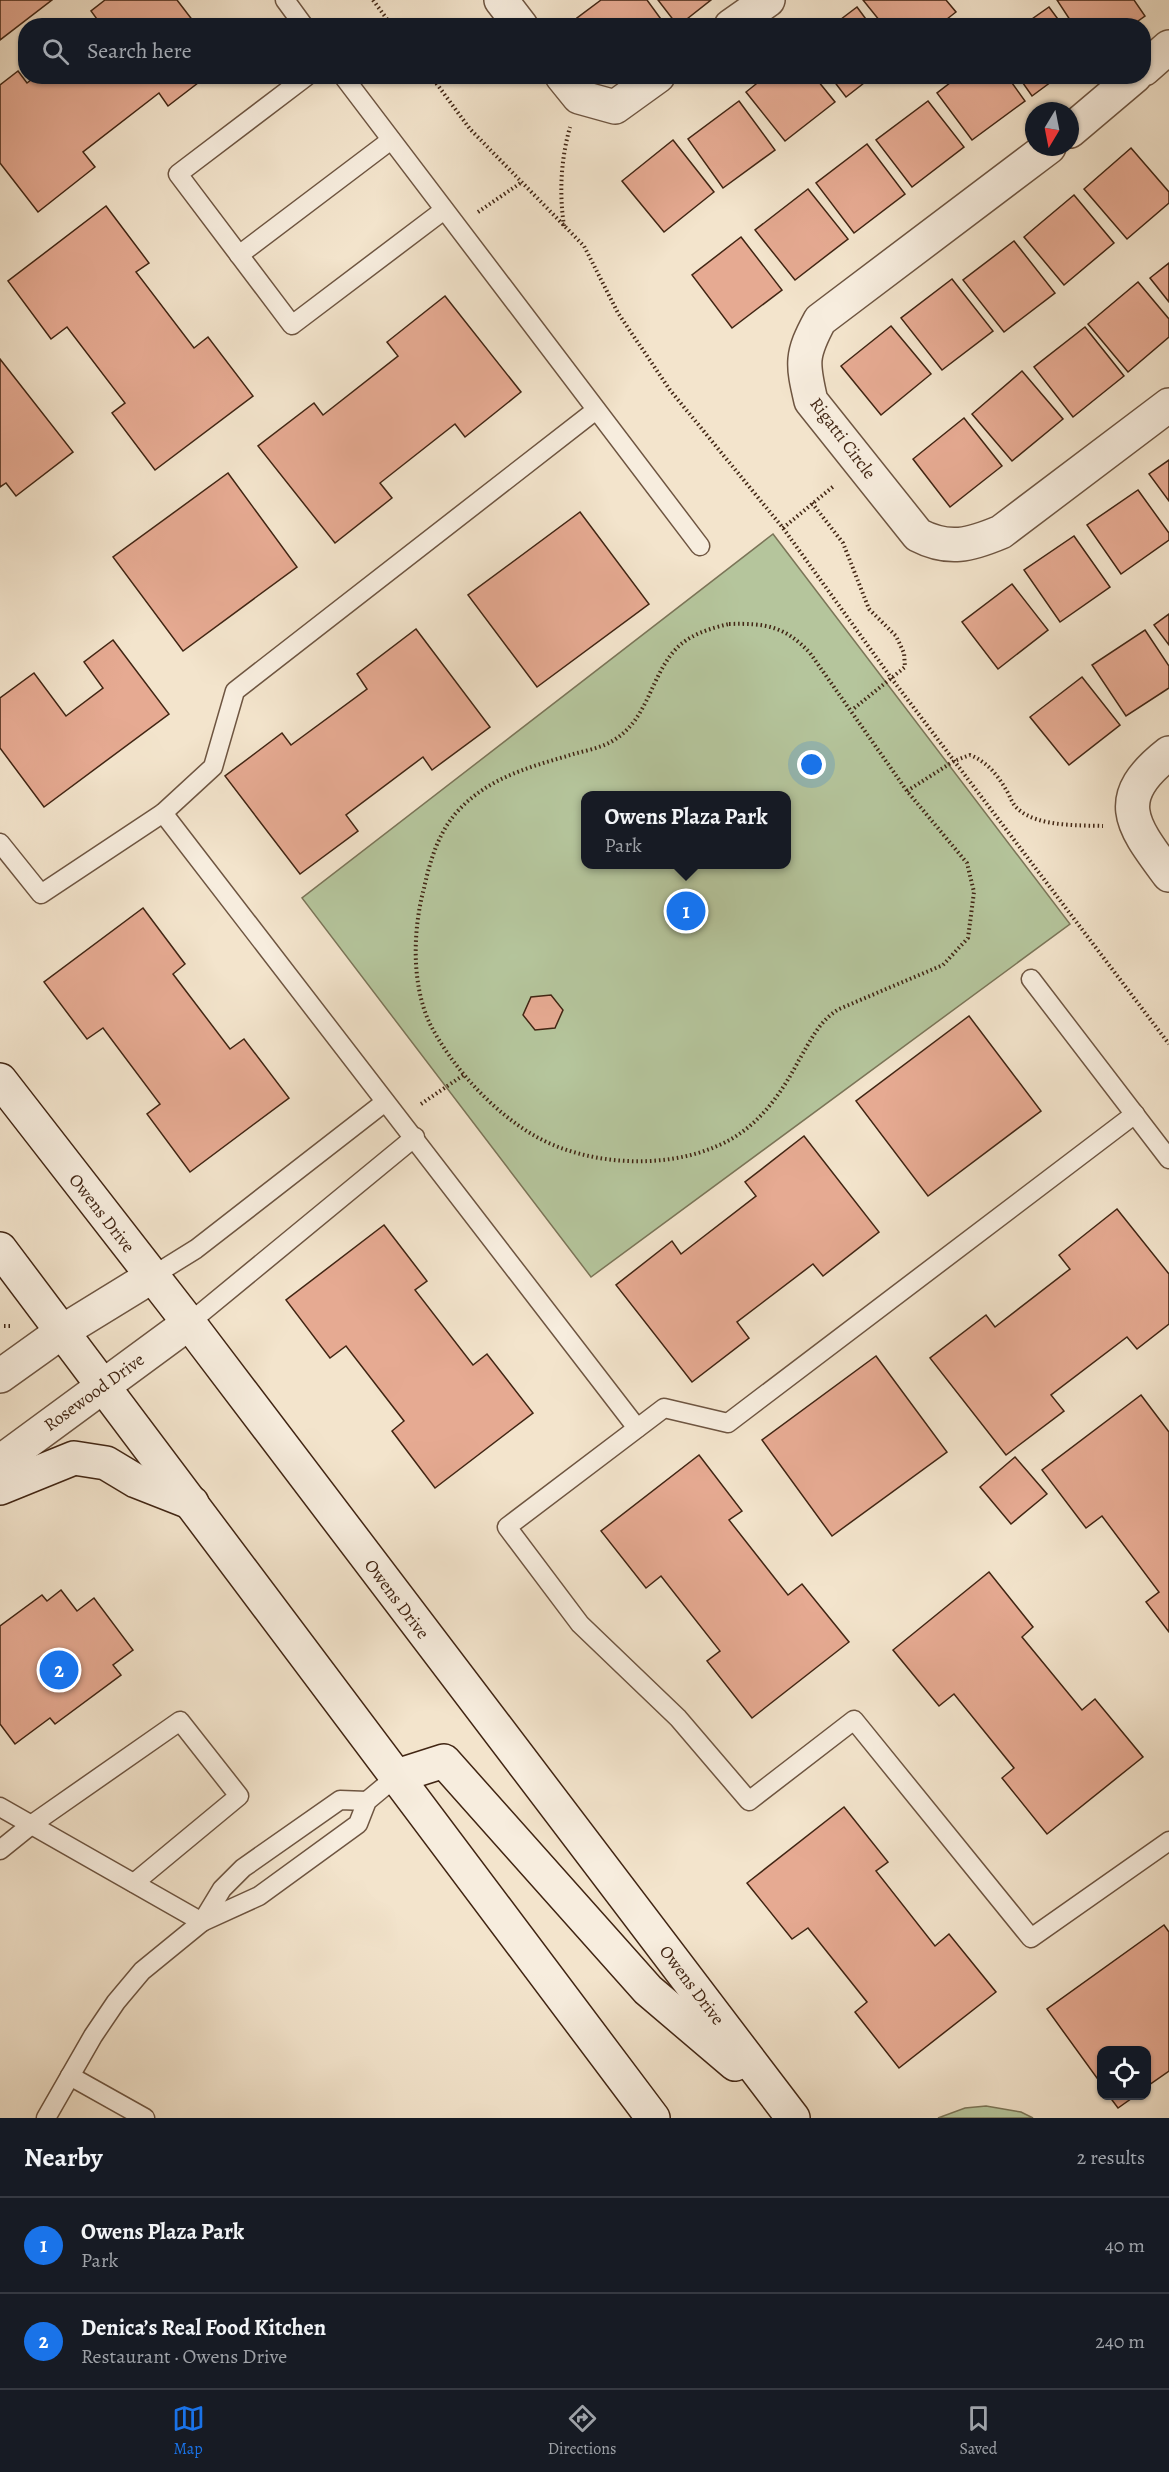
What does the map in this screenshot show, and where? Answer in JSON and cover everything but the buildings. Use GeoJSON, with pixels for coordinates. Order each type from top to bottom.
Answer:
{"type":"FeatureCollection","features":[{"type":"Feature","properties":{"kind":"street"},"geometry":{"type":"LineString","coordinates":[[501,0],[515,18]]}},
{"type":"Feature","properties":{"kind":"street"},"geometry":{"type":"LineString","coordinates":[[742,18],[768,0]]}},
{"type":"Feature","properties":{"kind":"street"},"geometry":{"type":"LineString","coordinates":[[1151,62],[1169,47]]}},
{"type":"Feature","properties":{"kind":"street"},"geometry":{"type":"LineString","coordinates":[[570,87],[615,107],[647,84]]}},
{"type":"Feature","properties":{"kind":"street"},"geometry":{"type":"LineString","coordinates":[[1079,124],[1126,84]]}},
{"type":"Feature","properties":{"kind":"street","name":"Rigatti Circle"},"geometry":{"type":"LineString","coordinates":[[1037,156],[820,320],[806,346],[805,374],[811,401],[918,535],[937,544],[973,544],[1000,532],[1169,405]]}},
{"type":"Feature","properties":{"kind":"street"},"geometry":{"type":"LineString","coordinates":[[1169,753],[1137,784],[1131,808],[1139,834],[1169,875]]}},
{"type":"Feature","properties":{"kind":"street","name":"Owens Drive"},"geometry":{"type":"LineString","coordinates":[[0,1080],[189,1323],[788,2111]]}},
{"type":"Feature","properties":{"kind":"street"},"geometry":{"type":"LineString","coordinates":[[0,1249],[653,2118]]}},
{"type":"Feature","properties":{"kind":"street"},"geometry":{"type":"LineString","coordinates":[[0,1376],[63,1331],[151,1277]]}},
{"type":"Feature","properties":{"kind":"street","name":"Rosewood Drive"},"geometry":{"type":"LineString","coordinates":[[0,1462],[189,1323]]}},
{"type":"Feature","properties":{"kind":"street"},"geometry":{"type":"LineString","coordinates":[[0,1488],[74,1458],[106,1463],[136,1481],[192,1503]]}},
{"type":"Feature","properties":{"kind":"street"},"geometry":{"type":"LineString","coordinates":[[397,1776],[444,1761],[648,1990],[788,2111]]}},
{"type":"Feature","properties":{"kind":"lane"},"geometry":{"type":"LineString","coordinates":[[285,0],[298,18]]}},
{"type":"Feature","properties":{"kind":"lane"},"geometry":{"type":"LineString","coordinates":[[296,84],[178,174],[292,325],[444,210]]}},
{"type":"Feature","properties":{"kind":"lane"},"geometry":{"type":"LineString","coordinates":[[349,84],[700,546]]}},
{"type":"Feature","properties":{"kind":"lane"},"geometry":{"type":"LineString","coordinates":[[239,255],[391,140]]}},
{"type":"Feature","properties":{"kind":"lane"},"geometry":{"type":"LineString","coordinates":[[0,843],[41,894],[163,813],[213,767],[235,691],[596,410]]}},
{"type":"Feature","properties":{"kind":"lane"},"geometry":{"type":"LineString","coordinates":[[163,813],[415,1137],[636,1428]]}},
{"type":"Feature","properties":{"kind":"lane"},"geometry":{"type":"LineString","coordinates":[[1031,979],[1169,1159]]}},
{"type":"Feature","properties":{"kind":"lane"},"geometry":{"type":"LineString","coordinates":[[151,1277],[196,1249],[386,1102]]}},
{"type":"Feature","properties":{"kind":"lane"},"geometry":{"type":"LineString","coordinates":[[1135,1114],[728,1424],[664,1408],[507,1527],[580,1624],[678,1718],[749,1801],[854,1720],[1031,1938],[1169,1841]]}},
{"type":"Feature","properties":{"kind":"lane"},"geometry":{"type":"LineString","coordinates":[[189,1323],[415,1137]]}},
{"type":"Feature","properties":{"kind":"lane"},"geometry":{"type":"LineString","coordinates":[[0,1850],[31,1825],[180,1721],[239,1796],[134,1883]]}},
{"type":"Feature","properties":{"kind":"lane"},"geometry":{"type":"LineString","coordinates":[[46,2118],[93,2036],[129,1986],[170,1946],[202,1922],[259,1896],[358,1824],[367,1801],[397,1776]]}},
{"type":"Feature","properties":{"kind":"lane"},"geometry":{"type":"LineString","coordinates":[[202,1922],[222,1890],[243,1868],[340,1800],[367,1801]]}},
{"type":"Feature","properties":{"kind":"lane"},"geometry":{"type":"LineString","coordinates":[[0,1807],[202,1922]]}},
{"type":"Feature","properties":{"kind":"lane"},"geometry":{"type":"LineString","coordinates":[[70,2076],[146,2118]]}},
{"type":"Feature","properties":{"kind":"path"},"geometry":{"type":"LineString","coordinates":[[373,0],[386,18]]}},
{"type":"Feature","properties":{"kind":"path"},"geometry":{"type":"LineString","coordinates":[[437,84],[470,129],[584,246],[618,313],[670,390],[783,528],[892,679],[1169,1044]]}},
{"type":"Feature","properties":{"kind":"path"},"geometry":{"type":"LineString","coordinates":[[565,227],[560,202],[570,87]]}},
{"type":"Feature","properties":{"kind":"path"},"geometry":{"type":"LineString","coordinates":[[457,226],[522,182]]}},
{"type":"Feature","properties":{"kind":"path"},"geometry":{"type":"LineString","coordinates":[[783,528],[862,464]]}},
{"type":"Feature","properties":{"kind":"path"},"geometry":{"type":"LineString","coordinates":[[812,503],[843,543],[870,609],[896,636],[904,653],[905,667],[852,710]]}},
{"type":"Feature","properties":{"kind":"path"},"geometry":{"type":"LineString","coordinates":[[729,624],[767,625],[791,636],[810,653],[852,710],[907,790],[967,863],[974,892],[968,938],[943,965],[839,1009],[824,1018],[786,1084],[762,1117],[720,1145],[679,1158],[648,1161],[588,1154],[556,1145],[534,1135],[501,1111],[465,1074],[430,1022],[418,975],[417,943],[421,899],[443,828],[474,795],[517,770],[613,741],[634,723],[675,649],[711,627],[729,624]]}},
{"type":"Feature","properties":{"kind":"path"},"geometry":{"type":"LineString","coordinates":[[907,790],[954,761],[970,755],[996,774],[1016,808],[1028,816],[1081,825],[1137,826]]}},
{"type":"Feature","properties":{"kind":"path"},"geometry":{"type":"LineString","coordinates":[[399,1119],[465,1074]]}},
{"type":"Feature","properties":{"kind":"path"},"geometry":{"type":"LineString","coordinates":[[4,1326],[10,1326]]}},
{"type":"Feature","properties":{"kind":"green space"},"geometry":{"type":"Polygon","coordinates":[[[773,534],[1070,924],[591,1277],[302,898],[773,534]]]}},
{"type":"Feature","properties":{"kind":"green space"},"geometry":{"type":"Polygon","coordinates":[[[986,2106],[1021,2112],[1033,2118],[938,2118],[965,2108],[986,2106]]]}},
{"type":"Feature","properties":{"kind":"place","name":"Owens Plaza Park"},"geometry":{"type":"Point","coordinates":[686,911]}},
{"type":"Feature","properties":{"kind":"place","name":"Denica’s Real Food Kitchen"},"geometry":{"type":"Point","coordinates":[59,1670]}}]}
